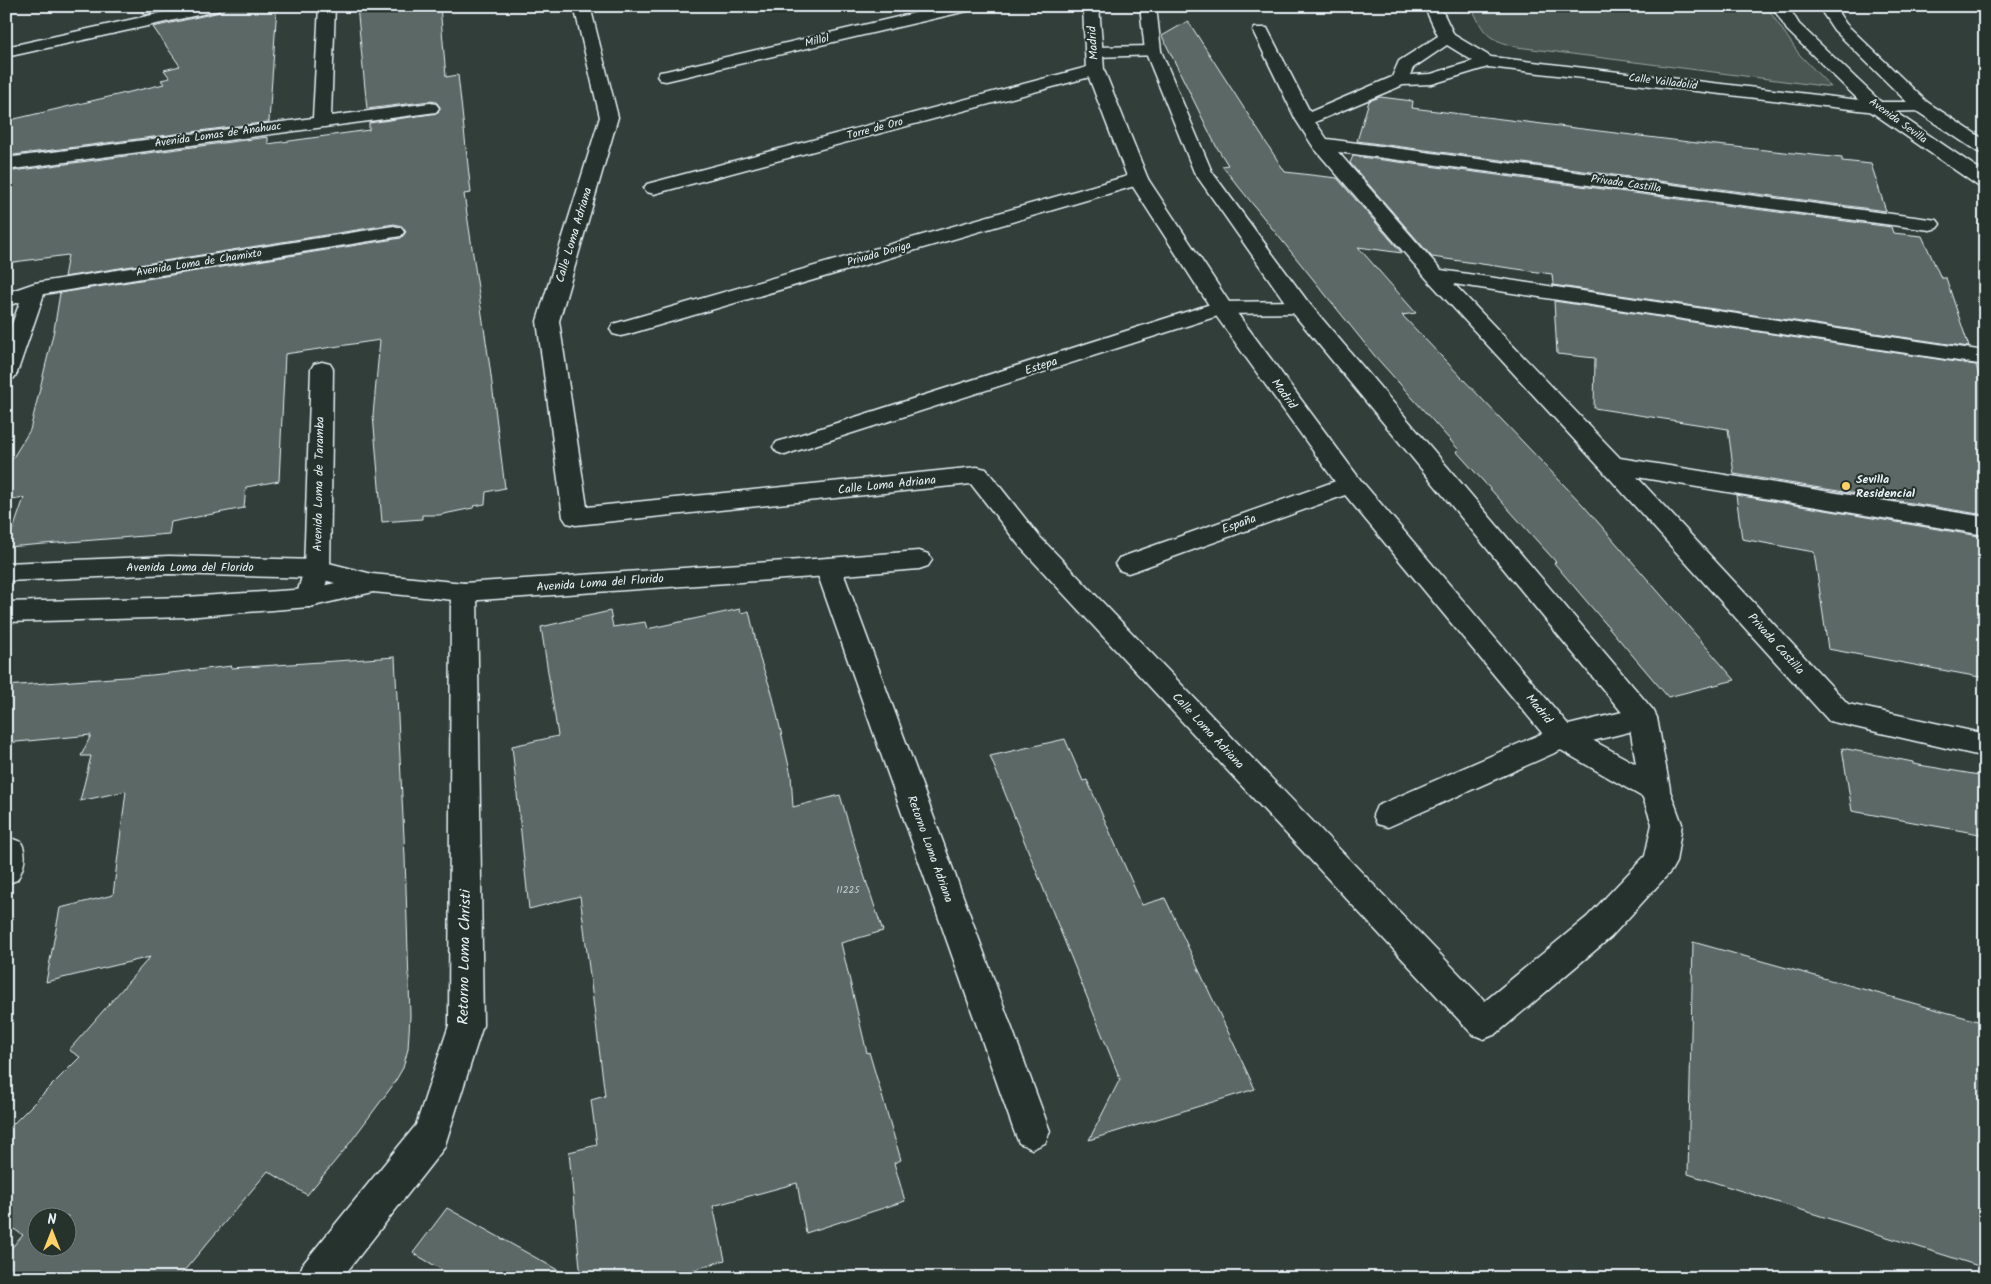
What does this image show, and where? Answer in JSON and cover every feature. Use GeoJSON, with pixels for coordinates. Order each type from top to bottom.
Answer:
{"type":"FeatureCollection","features":[{"type":"Feature","properties":{"kind":"street"},"geometry":{"type":"LineString","coordinates":[[6,39],[147,6]]}},
{"type":"Feature","properties":{"kind":"street"},"geometry":{"type":"LineString","coordinates":[[6,52],[216,6]]}},
{"type":"Feature","properties":{"kind":"street"},"geometry":{"type":"LineString","coordinates":[[322,121],[327,6]]}},
{"type":"Feature","properties":{"kind":"street","name":"Calle Loma Adriana"},"geometry":{"type":"LineString","coordinates":[[582,6],[609,117],[548,321],[576,516],[977,476],[1030,542],[1484,1022],[1599,928],[1660,862],[1667,824],[1655,789]]}},
{"type":"Feature","properties":{"kind":"street","name":"Millol"},"geometry":{"type":"LineString","coordinates":[[666,76],[967,6]]}},
{"type":"Feature","properties":{"kind":"street","name":"Madrid"},"geometry":{"type":"LineString","coordinates":[[1091,6],[1094,61],[1138,180],[1222,308],[1350,484],[1562,737]]}},
{"type":"Feature","properties":{"kind":"street"},"geometry":{"type":"LineString","coordinates":[[1148,6],[1153,51],[1203,172],[1300,307],[1643,718],[1655,789]]}},
{"type":"Feature","properties":{"kind":"street"},"geometry":{"type":"LineString","coordinates":[[1400,80],[1404,65],[1447,38],[1432,6]]}},
{"type":"Feature","properties":{"kind":"street","name":"Avenida Sevilla"},"geometry":{"type":"LineString","coordinates":[[1780,6],[1793,27],[1876,107],[1985,182]]}},
{"type":"Feature","properties":{"kind":"street"},"geometry":{"type":"LineString","coordinates":[[1826,6],[1840,27],[1921,106],[1985,148]]}},
{"type":"Feature","properties":{"kind":"street","name":"Privada Castilla"},"geometry":{"type":"LineString","coordinates":[[1261,31],[1305,120],[1321,144],[1434,275],[1612,465],[1839,713],[1985,746]]}},
{"type":"Feature","properties":{"kind":"street","name":"Calle Valladolid"},"geometry":{"type":"LineString","coordinates":[[1447,38],[1487,62],[1876,107],[1921,106]]}},
{"type":"Feature","properties":{"kind":"street","name":"Torre de Oro"},"geometry":{"type":"LineString","coordinates":[[654,188],[1094,61],[1153,51]]}},
{"type":"Feature","properties":{"kind":"street"},"geometry":{"type":"LineString","coordinates":[[1305,120],[1400,80],[1432,79],[1487,62]]}},
{"type":"Feature","properties":{"kind":"street","name":"Avenida Lomas de Anahuac"},"geometry":{"type":"LineString","coordinates":[[6,164],[430,108]]}},
{"type":"Feature","properties":{"kind":"street","name":"Privada Castilla"},"geometry":{"type":"LineString","coordinates":[[1321,144],[1930,224]]}},
{"type":"Feature","properties":{"kind":"street","name":"Privada Doriga"},"geometry":{"type":"LineString","coordinates":[[620,329],[1138,180]]}},
{"type":"Feature","properties":{"kind":"street","name":"Avenida Loma de Chamixto"},"geometry":{"type":"LineString","coordinates":[[6,300],[35,289],[394,232]]}},
{"type":"Feature","properties":{"kind":"street"},"geometry":{"type":"LineString","coordinates":[[1434,275],[1985,358]]}},
{"type":"Feature","properties":{"kind":"street"},"geometry":{"type":"LineString","coordinates":[[6,373],[35,289]]}},
{"type":"Feature","properties":{"kind":"street","name":"Estepa"},"geometry":{"type":"LineString","coordinates":[[785,447],[1222,308],[1300,307]]}},
{"type":"Feature","properties":{"kind":"street","name":"Avenida Loma de Taramba"},"geometry":{"type":"LineString","coordinates":[[309,598],[317,569],[322,369]]}},
{"type":"Feature","properties":{"kind":"street"},"geometry":{"type":"LineString","coordinates":[[1612,465],[1985,526]]}},
{"type":"Feature","properties":{"kind":"street","name":"España"},"geometry":{"type":"LineString","coordinates":[[1128,564],[1350,484]]}},
{"type":"Feature","properties":{"kind":"street","name":"Avenida Loma del Florido"},"geometry":{"type":"LineString","coordinates":[[6,572],[169,565],[317,569],[372,583],[464,592],[828,568],[919,560]]}},
{"type":"Feature","properties":{"kind":"street","name":"Retorno Loma Adriana"},"geometry":{"type":"LineString","coordinates":[[828,568],[1032,1131]]}},
{"type":"Feature","properties":{"kind":"street","name":"Avenida Loma del Florido"},"geometry":{"type":"LineString","coordinates":[[6,612],[186,607],[309,598],[372,583]]}},
{"type":"Feature","properties":{"kind":"street","name":"Retorno Loma Christi"},"geometry":{"type":"LineString","coordinates":[[317,1278],[431,1135],[466,1025],[464,592]]}},
{"type":"Feature","properties":{"kind":"street"},"geometry":{"type":"LineString","coordinates":[[1388,815],[1562,737],[1643,718]]}},
{"type":"Feature","properties":{"kind":"street"},"geometry":{"type":"LineString","coordinates":[[1562,737],[1655,789]]}},
{"type":"Feature","properties":{"kind":"shaded area"},"geometry":{"type":"Polygon","coordinates":[[[1471,6],[1766,6],[1799,54],[1831,87],[1517,47],[1498,41],[1487,34],[1471,6]]]}},
{"type":"Feature","properties":{"kind":"building"},"geometry":{"type":"Polygon","coordinates":[[[139,6],[183,6],[144,15],[139,6]]]}},
{"type":"Feature","properties":{"kind":"building"},"geometry":{"type":"Polygon","coordinates":[[[226,6],[277,6],[269,122],[6,156],[6,121],[164,84],[161,80],[170,78],[164,70],[180,66],[153,27],[223,11],[226,6]]]}},
{"type":"Feature","properties":{"kind":"building"},"geometry":{"type":"Polygon","coordinates":[[[357,6],[440,6],[446,77],[458,75],[471,193],[464,194],[490,368],[505,488],[486,492],[485,504],[474,506],[473,508],[439,515],[422,515],[422,519],[382,522],[373,415],[380,340],[285,354],[279,481],[246,487],[244,508],[171,522],[169,534],[7,547],[24,498],[6,501],[6,469],[30,430],[54,330],[60,293],[401,238],[406,232],[402,226],[394,224],[64,277],[68,255],[6,263],[6,172],[268,137],[268,144],[369,130],[369,123],[438,113],[440,107],[436,102],[430,101],[367,109],[357,6]]]}},
{"type":"Feature","properties":{"kind":"building"},"geometry":{"type":"Polygon","coordinates":[[[1188,21],[1285,172],[1337,178],[1402,253],[1358,247],[1416,313],[1402,315],[1583,505],[1735,680],[1668,697],[1554,563],[1556,562],[1456,451],[1459,450],[1374,355],[1222,166],[1228,165],[1216,146],[1162,36],[1188,21]]]}},
{"type":"Feature","properties":{"kind":"building"},"geometry":{"type":"Polygon","coordinates":[[[1380,97],[1413,101],[1412,108],[1697,143],[1842,158],[1842,161],[1871,164],[1886,211],[1357,141],[1369,101],[1380,97]]]}},
{"type":"Feature","properties":{"kind":"building"},"geometry":{"type":"Polygon","coordinates":[[[1353,156],[1891,227],[1893,233],[1922,236],[1941,278],[1946,278],[1969,347],[1553,285],[1552,274],[1432,257],[1350,163],[1353,156]]]}},
{"type":"Feature","properties":{"kind":"building"},"geometry":{"type":"Polygon","coordinates":[[[1554,301],[1976,365],[1979,375],[1985,375],[1985,515],[1734,474],[1728,429],[1594,408],[1595,358],[1557,354],[1554,301]]]}},
{"type":"Feature","properties":{"kind":"building"},"geometry":{"type":"Polygon","coordinates":[[[1736,495],[1985,537],[1985,678],[1828,649],[1814,552],[1742,539],[1736,495]]]}},
{"type":"Feature","properties":{"kind":"building"},"geometry":{"type":"Polygon","coordinates":[[[740,609],[741,613],[749,611],[760,659],[772,693],[791,775],[793,807],[840,795],[883,931],[841,943],[867,1053],[869,1052],[901,1160],[894,1163],[905,1201],[806,1233],[797,1183],[713,1206],[725,1260],[668,1278],[581,1278],[569,1152],[597,1145],[591,1100],[605,1096],[580,896],[529,909],[512,746],[558,736],[541,627],[610,611],[613,627],[645,622],[647,629],[740,609]]]}},
{"type":"Feature","properties":{"kind":"building"},"geometry":{"type":"Polygon","coordinates":[[[395,657],[405,857],[410,1016],[408,1049],[403,1068],[393,1085],[346,1148],[307,1195],[268,1171],[178,1278],[6,1278],[6,1254],[23,1235],[6,1224],[6,1131],[80,1057],[69,1050],[150,957],[46,982],[60,908],[113,895],[126,791],[80,801],[91,756],[81,756],[91,735],[6,743],[11,733],[6,733],[6,686],[152,675],[232,666],[231,668],[395,657]]]}},
{"type":"Feature","properties":{"kind":"building"},"geometry":{"type":"Polygon","coordinates":[[[1065,739],[1083,781],[1087,780],[1142,905],[1165,898],[1255,1089],[1089,1140],[1120,1079],[990,756],[1065,739]]]}},
{"type":"Feature","properties":{"kind":"building"},"geometry":{"type":"Polygon","coordinates":[[[1842,748],[1913,762],[1913,764],[1985,776],[1985,835],[1852,811],[1842,748]]]}},
{"type":"Feature","properties":{"kind":"building"},"geometry":{"type":"Polygon","coordinates":[[[1693,942],[1985,1023],[1985,1268],[1688,1174],[1693,942]]]}},
{"type":"Feature","properties":{"kind":"building"},"geometry":{"type":"Polygon","coordinates":[[[447,1208],[572,1278],[456,1278],[413,1253],[447,1208]]]}},
{"type":"Feature","properties":{"kind":"place","name":"Sevilla Residencial"},"geometry":{"type":"Point","coordinates":[1846,486]}}]}
